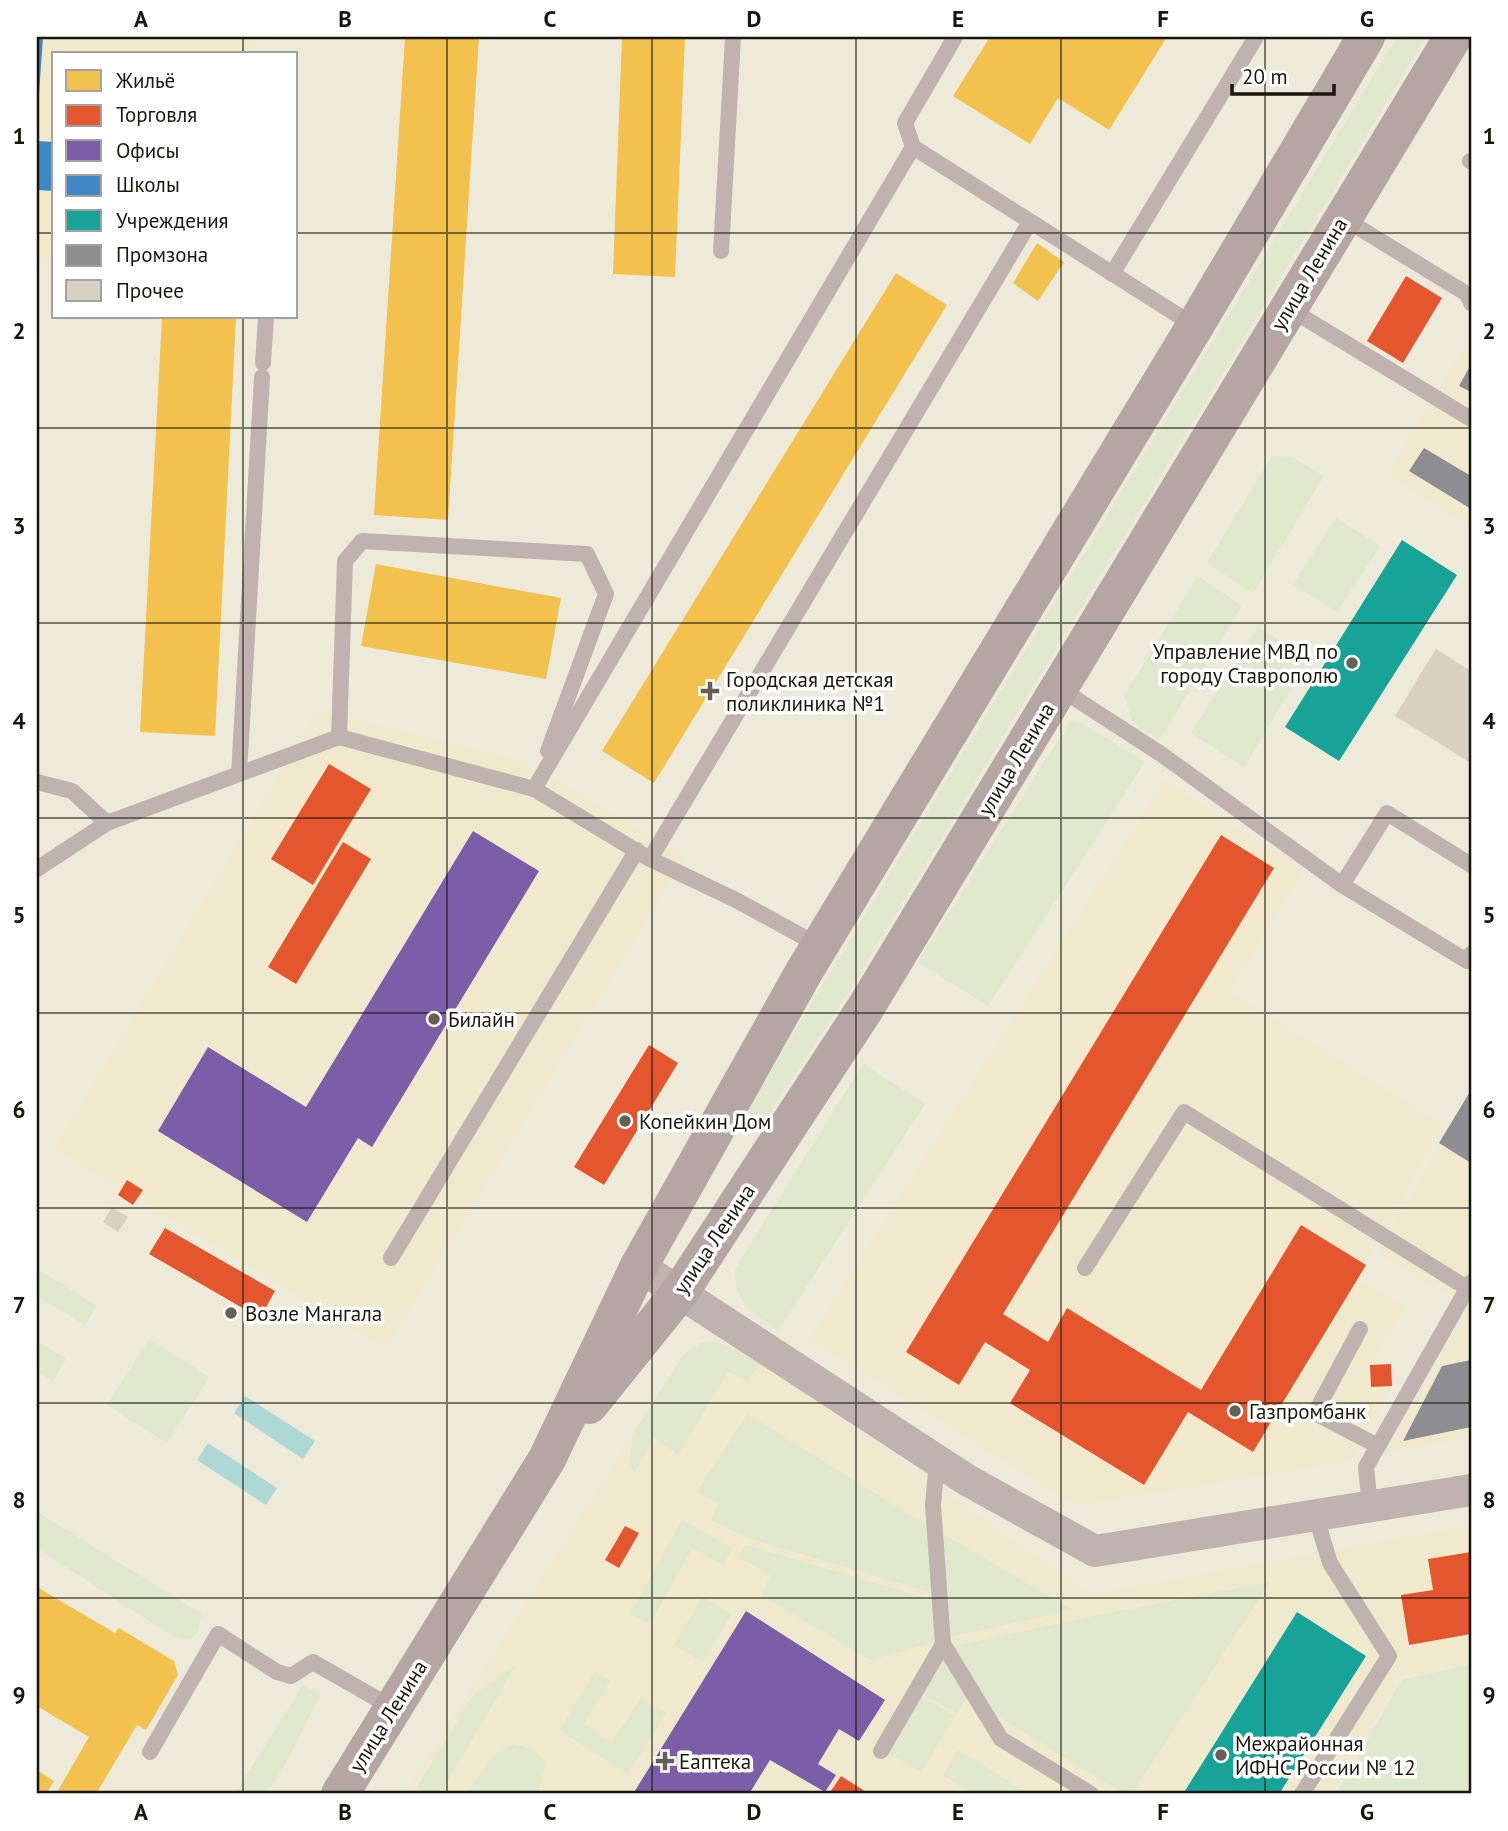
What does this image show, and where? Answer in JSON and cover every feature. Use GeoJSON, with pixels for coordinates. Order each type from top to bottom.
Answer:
{"type":"FeatureCollection","features":[{"type":"Feature","properties":{"kind":"main road","name":"улица Ленина"},"geometry":{"type":"LineString","coordinates":[[340,1794],[547,1459],[639,1266],[820,946],[1195,326],[1366,37]]}},
{"type":"Feature","properties":{"kind":"main road","name":"улица Ленина"},"geometry":{"type":"LineString","coordinates":[[547,1459],[680,1292],[866,1007],[1452,37]]}},
{"type":"Feature","properties":{"kind":"street"},"geometry":{"type":"LineString","coordinates":[[639,1266],[967,1480],[1095,1551],[1471,1490]]}},
{"type":"Feature","properties":{"kind":"lane"},"geometry":{"type":"LineString","coordinates":[[721,251],[733,37]]}},
{"type":"Feature","properties":{"kind":"lane"},"geometry":{"type":"LineString","coordinates":[[955,37],[905,123],[913,147],[1195,326]]}},
{"type":"Feature","properties":{"kind":"lane"},"geometry":{"type":"LineString","coordinates":[[1112,274],[1256,37]]}},
{"type":"Feature","properties":{"kind":"lane"},"geometry":{"type":"LineString","coordinates":[[534,789],[913,147]]}},
{"type":"Feature","properties":{"kind":"lane"},"geometry":{"type":"LineString","coordinates":[[1343,218],[1466,294],[1471,303]]}},
{"type":"Feature","properties":{"kind":"lane"},"geometry":{"type":"LineString","coordinates":[[391,1258],[643,854],[1030,222]]}},
{"type":"Feature","properties":{"kind":"lane"},"geometry":{"type":"LineString","coordinates":[[1288,308],[1471,419]]}},
{"type":"Feature","properties":{"kind":"lane"},"geometry":{"type":"LineString","coordinates":[[239,774],[266,318]]}},
{"type":"Feature","properties":{"kind":"lane"},"geometry":{"type":"LineString","coordinates":[[340,737],[345,561],[362,541],[587,554],[606,594],[534,789]]}},
{"type":"Feature","properties":{"kind":"lane"},"geometry":{"type":"LineString","coordinates":[[1059,688],[1172,762],[1342,885],[1467,961],[1471,954]]}},
{"type":"Feature","properties":{"kind":"lane"},"geometry":{"type":"LineString","coordinates":[[37,869],[107,823],[340,737],[534,789],[643,854],[820,946]]}},
{"type":"Feature","properties":{"kind":"lane"},"geometry":{"type":"LineString","coordinates":[[37,782],[72,791],[107,823]]}},
{"type":"Feature","properties":{"kind":"lane"},"geometry":{"type":"LineString","coordinates":[[1342,885],[1387,813],[1471,864]]}},
{"type":"Feature","properties":{"kind":"lane"},"geometry":{"type":"LineString","coordinates":[[1085,1268],[1184,1112],[1469,1285],[1366,1467],[1370,1507]]}},
{"type":"Feature","properties":{"kind":"lane"},"geometry":{"type":"LineString","coordinates":[[1360,1329],[1315,1413],[1378,1446]]}},
{"type":"Feature","properties":{"kind":"lane"},"geometry":{"type":"LineString","coordinates":[[937,1461],[933,1505],[943,1644],[1001,1739],[1091,1794]]}},
{"type":"Feature","properties":{"kind":"lane"},"geometry":{"type":"LineString","coordinates":[[1302,1794],[1389,1656],[1330,1563],[1316,1517]]}},
{"type":"Feature","properties":{"kind":"lane"},"geometry":{"type":"LineString","coordinates":[[150,1752],[218,1634],[277,1672],[291,1676],[313,1662],[393,1708]]}},
{"type":"Feature","properties":{"kind":"lane"},"geometry":{"type":"LineString","coordinates":[[881,1751],[943,1644]]}},
{"type":"Feature","properties":{"kind":"shaded area"},"geometry":{"type":"Polygon","coordinates":[[[37,37],[261,37],[246,52],[52,52],[52,254],[37,270],[37,37]]]}},
{"type":"Feature","properties":{"kind":"shaded area"},"geometry":{"type":"Polygon","coordinates":[[[1465,346],[1471,350],[1471,527],[1387,474],[1465,346]]]}},
{"type":"Feature","properties":{"kind":"shaded area"},"geometry":{"type":"Polygon","coordinates":[[[317,710],[521,760],[686,856],[386,1349],[54,1149],[317,710]]]}},
{"type":"Feature","properties":{"kind":"shaded area"},"geometry":{"type":"Polygon","coordinates":[[[1165,779],[1303,871],[1230,991],[1443,1125],[1358,1279],[1406,1307],[1370,1365],[1392,1386],[1353,1460],[1075,1506],[809,1339],[1165,779]]]}},
{"type":"Feature","properties":{"kind":"shaded area"},"geometry":{"type":"Polygon","coordinates":[[[1471,1090],[1471,1437],[1385,1453],[1469,1308],[1378,1253],[1471,1090]]]}},
{"type":"Feature","properties":{"kind":"shaded area"},"geometry":{"type":"Polygon","coordinates":[[[703,1342],[721,1342],[759,1363],[1091,1594],[1471,1525],[1471,1662],[1400,1677],[1333,1794],[404,1794],[684,1353],[703,1342]]]}},
{"type":"Feature","properties":{"kind":"green space"},"geometry":{"type":"Polygon","coordinates":[[[1397,37],[1426,37],[845,998],[765,1120],[755,1117],[748,1108],[1397,37]]]}},
{"type":"Feature","properties":{"kind":"green space"},"geometry":{"type":"Polygon","coordinates":[[[1272,456],[1292,457],[1324,476],[1253,593],[1207,563],[1272,456]]]}},
{"type":"Feature","properties":{"kind":"green space"},"geometry":{"type":"Polygon","coordinates":[[[1336,518],[1380,546],[1337,612],[1293,584],[1336,518]]]}},
{"type":"Feature","properties":{"kind":"green space"},"geometry":{"type":"Polygon","coordinates":[[[1198,576],[1242,606],[1159,740],[1133,723],[1124,696],[1198,576]]]}},
{"type":"Feature","properties":{"kind":"green space"},"geometry":{"type":"Polygon","coordinates":[[[1258,627],[1309,659],[1244,767],[1191,733],[1258,627]]]}},
{"type":"Feature","properties":{"kind":"green space"},"geometry":{"type":"Polygon","coordinates":[[[1071,720],[1083,724],[1145,762],[988,1006],[918,962],[1071,720]]]}},
{"type":"Feature","properties":{"kind":"green space"},"geometry":{"type":"Polygon","coordinates":[[[863,1064],[925,1104],[778,1331],[753,1312],[742,1299],[735,1269],[863,1064]]]}},
{"type":"Feature","properties":{"kind":"green space"},"geometry":{"type":"Polygon","coordinates":[[[37,1269],[97,1306],[85,1325],[37,1296],[37,1269]]]}},
{"type":"Feature","properties":{"kind":"green space"},"geometry":{"type":"Polygon","coordinates":[[[149,1339],[209,1377],[167,1443],[107,1405],[149,1339]]]}},
{"type":"Feature","properties":{"kind":"green space"},"geometry":{"type":"Polygon","coordinates":[[[37,1341],[66,1359],[53,1381],[37,1371],[37,1341]]]}},
{"type":"Feature","properties":{"kind":"green space"},"geometry":{"type":"Polygon","coordinates":[[[719,1342],[760,1364],[748,1381],[728,1372],[678,1454],[654,1438],[635,1471],[629,1467],[633,1434],[685,1353],[701,1343],[719,1342]]]}},
{"type":"Feature","properties":{"kind":"green space"},"geometry":{"type":"Polygon","coordinates":[[[747,1414],[928,1526],[933,1593],[748,1538],[711,1520],[719,1504],[697,1492],[747,1414]]]}},
{"type":"Feature","properties":{"kind":"green space"},"geometry":{"type":"Polygon","coordinates":[[[37,1512],[202,1614],[198,1632],[190,1640],[171,1635],[37,1548],[37,1512]]]}},
{"type":"Feature","properties":{"kind":"green space"},"geometry":{"type":"Polygon","coordinates":[[[682,1520],[733,1548],[723,1565],[692,1548],[650,1624],[630,1614],[682,1520]]]}},
{"type":"Feature","properties":{"kind":"green space"},"geometry":{"type":"Polygon","coordinates":[[[941,1533],[1073,1610],[949,1637],[941,1533]]]}},
{"type":"Feature","properties":{"kind":"green space"},"geometry":{"type":"Polygon","coordinates":[[[745,1545],[934,1600],[937,1641],[870,1660],[762,1596],[770,1575],[739,1557],[745,1545]]]}},
{"type":"Feature","properties":{"kind":"green space"},"geometry":{"type":"Polygon","coordinates":[[[1270,1582],[1132,1794],[1124,1794],[989,1711],[951,1647],[1093,1616],[1270,1582]]]}},
{"type":"Feature","properties":{"kind":"green space"},"geometry":{"type":"Polygon","coordinates":[[[703,1597],[731,1615],[702,1662],[674,1644],[703,1597]]]}},
{"type":"Feature","properties":{"kind":"green space"},"geometry":{"type":"Polygon","coordinates":[[[943,1651],[969,1693],[957,1713],[918,1692],[943,1651]]]}},
{"type":"Feature","properties":{"kind":"green space"},"geometry":{"type":"Polygon","coordinates":[[[1471,1664],[1471,1794],[1336,1794],[1402,1680],[1471,1664]]]}},
{"type":"Feature","properties":{"kind":"green space"},"geometry":{"type":"Polygon","coordinates":[[[516,1665],[440,1794],[413,1794],[474,1694],[516,1665]]]}},
{"type":"Feature","properties":{"kind":"green space"},"geometry":{"type":"Polygon","coordinates":[[[595,1672],[610,1681],[584,1724],[612,1743],[641,1698],[666,1713],[628,1774],[559,1730],[595,1672]]]}},
{"type":"Feature","properties":{"kind":"green space"},"geometry":{"type":"Polygon","coordinates":[[[303,1686],[321,1694],[267,1794],[234,1794],[303,1686]]]}},
{"type":"Feature","properties":{"kind":"green space"},"geometry":{"type":"Polygon","coordinates":[[[917,1695],[955,1716],[921,1772],[883,1750],[917,1695]]]}},
{"type":"Feature","properties":{"kind":"green space"},"geometry":{"type":"Polygon","coordinates":[[[514,1744],[534,1750],[545,1763],[538,1794],[467,1794],[493,1755],[514,1744]]]}},
{"type":"Feature","properties":{"kind":"green space"},"geometry":{"type":"Polygon","coordinates":[[[958,1750],[1029,1794],[973,1794],[943,1775],[958,1750]]]}},
{"type":"Feature","properties":{"kind":"water"},"geometry":{"type":"Polygon","coordinates":[[[245,1396],[315,1441],[303,1459],[234,1413],[245,1396]]]}},
{"type":"Feature","properties":{"kind":"water"},"geometry":{"type":"Polygon","coordinates":[[[208,1443],[277,1488],[266,1505],[197,1460],[208,1443]]]}},
{"type":"Feature","properties":{"kind":"building: Жильё"},"geometry":{"type":"Polygon","coordinates":[[[405,37],[479,37],[448,520],[374,515],[405,37]]]}},
{"type":"Feature","properties":{"kind":"building: Жильё"},"geometry":{"type":"Polygon","coordinates":[[[622,37],[685,37],[675,277],[613,274],[622,37]]]}},
{"type":"Feature","properties":{"kind":"building: Жильё"},"geometry":{"type":"Polygon","coordinates":[[[990,37],[1167,37],[1109,130],[1058,98],[1030,144],[953,96],[990,37]]]}},
{"type":"Feature","properties":{"kind":"building: Жильё"},"geometry":{"type":"Polygon","coordinates":[[[1037,243],[1064,262],[1038,301],[1013,283],[1037,243]]]}},
{"type":"Feature","properties":{"kind":"building: Жильё"},"geometry":{"type":"Polygon","coordinates":[[[896,273],[947,305],[654,783],[602,751],[896,273]]]}},
{"type":"Feature","properties":{"kind":"building: Жильё"},"geometry":{"type":"Polygon","coordinates":[[[162,318],[236,318],[215,736],[140,732],[162,318]]]}},
{"type":"Feature","properties":{"kind":"building: Жильё"},"geometry":{"type":"Polygon","coordinates":[[[376,564],[561,598],[546,679],[361,646],[376,564]]]}},
{"type":"Feature","properties":{"kind":"building: Жильё"},"geometry":{"type":"Polygon","coordinates":[[[37,1587],[115,1633],[119,1628],[174,1661],[178,1675],[146,1730],[137,1725],[96,1794],[56,1794],[89,1737],[37,1706],[37,1587]]]}},
{"type":"Feature","properties":{"kind":"building: Жильё"},"geometry":{"type":"Polygon","coordinates":[[[37,1770],[54,1781],[46,1794],[37,1794],[37,1770]]]}},
{"type":"Feature","properties":{"kind":"building: Торговля"},"geometry":{"type":"Polygon","coordinates":[[[1406,276],[1442,298],[1403,363],[1367,341],[1406,276]]]}},
{"type":"Feature","properties":{"kind":"building: Торговля"},"geometry":{"type":"Polygon","coordinates":[[[329,764],[371,789],[313,885],[271,859],[329,764]]]}},
{"type":"Feature","properties":{"kind":"building: Торговля"},"geometry":{"type":"Polygon","coordinates":[[[1221,835],[1274,868],[1003,1314],[1048,1342],[1067,1308],[1201,1390],[1301,1225],[1366,1265],[1253,1452],[1188,1412],[1144,1485],[1010,1403],[1030,1370],[985,1342],[959,1385],[906,1352],[1221,835]]]}},
{"type":"Feature","properties":{"kind":"building: Торговля"},"geometry":{"type":"Polygon","coordinates":[[[343,842],[371,859],[296,984],[268,967],[343,842]]]}},
{"type":"Feature","properties":{"kind":"building: Торговля"},"geometry":{"type":"Polygon","coordinates":[[[649,1045],[678,1063],[604,1185],[574,1167],[649,1045]]]}},
{"type":"Feature","properties":{"kind":"building: Торговля"},"geometry":{"type":"Polygon","coordinates":[[[127,1180],[143,1190],[133,1205],[118,1195],[127,1180]]]}},
{"type":"Feature","properties":{"kind":"building: Торговля"},"geometry":{"type":"Polygon","coordinates":[[[165,1228],[275,1291],[260,1318],[149,1254],[165,1228]]]}},
{"type":"Feature","properties":{"kind":"building: Торговля"},"geometry":{"type":"Polygon","coordinates":[[[1391,1364],[1392,1386],[1371,1387],[1370,1365],[1391,1364]]]}},
{"type":"Feature","properties":{"kind":"building: Торговля"},"geometry":{"type":"Polygon","coordinates":[[[625,1526],[639,1533],[619,1568],[605,1560],[625,1526]]]}},
{"type":"Feature","properties":{"kind":"building: Торговля"},"geometry":{"type":"Polygon","coordinates":[[[1471,1552],[1471,1634],[1409,1645],[1401,1595],[1433,1590],[1428,1559],[1471,1552]]]}},
{"type":"Feature","properties":{"kind":"building: Торговля"},"geometry":{"type":"Polygon","coordinates":[[[841,1776],[860,1788],[869,1794],[829,1794],[841,1776]]]}},
{"type":"Feature","properties":{"kind":"building: Офисы"},"geometry":{"type":"Polygon","coordinates":[[[473,831],[539,871],[372,1147],[358,1138],[307,1222],[158,1131],[208,1047],[306,1107],[473,831]]]}},
{"type":"Feature","properties":{"kind":"building: Офисы"},"geometry":{"type":"Polygon","coordinates":[[[746,1611],[885,1700],[859,1741],[839,1729],[818,1764],[836,1775],[825,1792],[770,1760],[749,1794],[633,1794],[746,1611]]]}},
{"type":"Feature","properties":{"kind":"building: Школы"},"geometry":{"type":"Polygon","coordinates":[[[37,37],[43,37],[39,94],[37,94],[37,37]]]}},
{"type":"Feature","properties":{"kind":"building: Школы"},"geometry":{"type":"Polygon","coordinates":[[[37,141],[52,142],[52,191],[37,190],[37,141]]]}},
{"type":"Feature","properties":{"kind":"building: Учреждения"},"geometry":{"type":"Polygon","coordinates":[[[1402,540],[1457,575],[1339,761],[1285,727],[1402,540]]]}},
{"type":"Feature","properties":{"kind":"building: Учреждения"},"geometry":{"type":"Polygon","coordinates":[[[1297,1612],[1366,1656],[1279,1794],[1183,1794],[1297,1612]]]}},
{"type":"Feature","properties":{"kind":"building: Промзона"},"geometry":{"type":"Polygon","coordinates":[[[1471,364],[1471,392],[1459,386],[1471,364]]]}},
{"type":"Feature","properties":{"kind":"building: Промзона"},"geometry":{"type":"Polygon","coordinates":[[[1424,448],[1471,476],[1471,509],[1409,471],[1424,448]]]}},
{"type":"Feature","properties":{"kind":"building: Промзона"},"geometry":{"type":"Polygon","coordinates":[[[1471,1090],[1471,1163],[1439,1143],[1471,1090]]]}},
{"type":"Feature","properties":{"kind":"building: Промзона"},"geometry":{"type":"Polygon","coordinates":[[[1471,1360],[1471,1427],[1403,1441],[1442,1366],[1471,1360]]]}},
{"type":"Feature","properties":{"kind":"building: Прочее"},"geometry":{"type":"Polygon","coordinates":[[[1436,649],[1471,671],[1471,763],[1395,716],[1436,649]]]}},
{"type":"Feature","properties":{"kind":"building: Прочее"},"geometry":{"type":"Polygon","coordinates":[[[112,1207],[128,1217],[118,1232],[103,1222],[112,1207]]]}},
{"type":"Feature","properties":{"kind":"place","name":"Управление МВД по городу Ставрополю"},"geometry":{"type":"Point","coordinates":[1352,663]}},
{"type":"Feature","properties":{"kind":"place","name":"Городская детская поликлиника №1"},"geometry":{"type":"Point","coordinates":[710,691]}},
{"type":"Feature","properties":{"kind":"place","name":"Билайн"},"geometry":{"type":"Point","coordinates":[434,1019]}},
{"type":"Feature","properties":{"kind":"place","name":"Копейкин Дом"},"geometry":{"type":"Point","coordinates":[625,1121]}},
{"type":"Feature","properties":{"kind":"place","name":"Возле Мангала"},"geometry":{"type":"Point","coordinates":[231,1313]}},
{"type":"Feature","properties":{"kind":"place","name":"Газпромбанк"},"geometry":{"type":"Point","coordinates":[1235,1411]}},
{"type":"Feature","properties":{"kind":"place","name":"Межрайонная ИФНС России № 12"},"geometry":{"type":"Point","coordinates":[1221,1755]}},
{"type":"Feature","properties":{"kind":"place","name":"Еаптека"},"geometry":{"type":"Point","coordinates":[665,1761]}}]}
